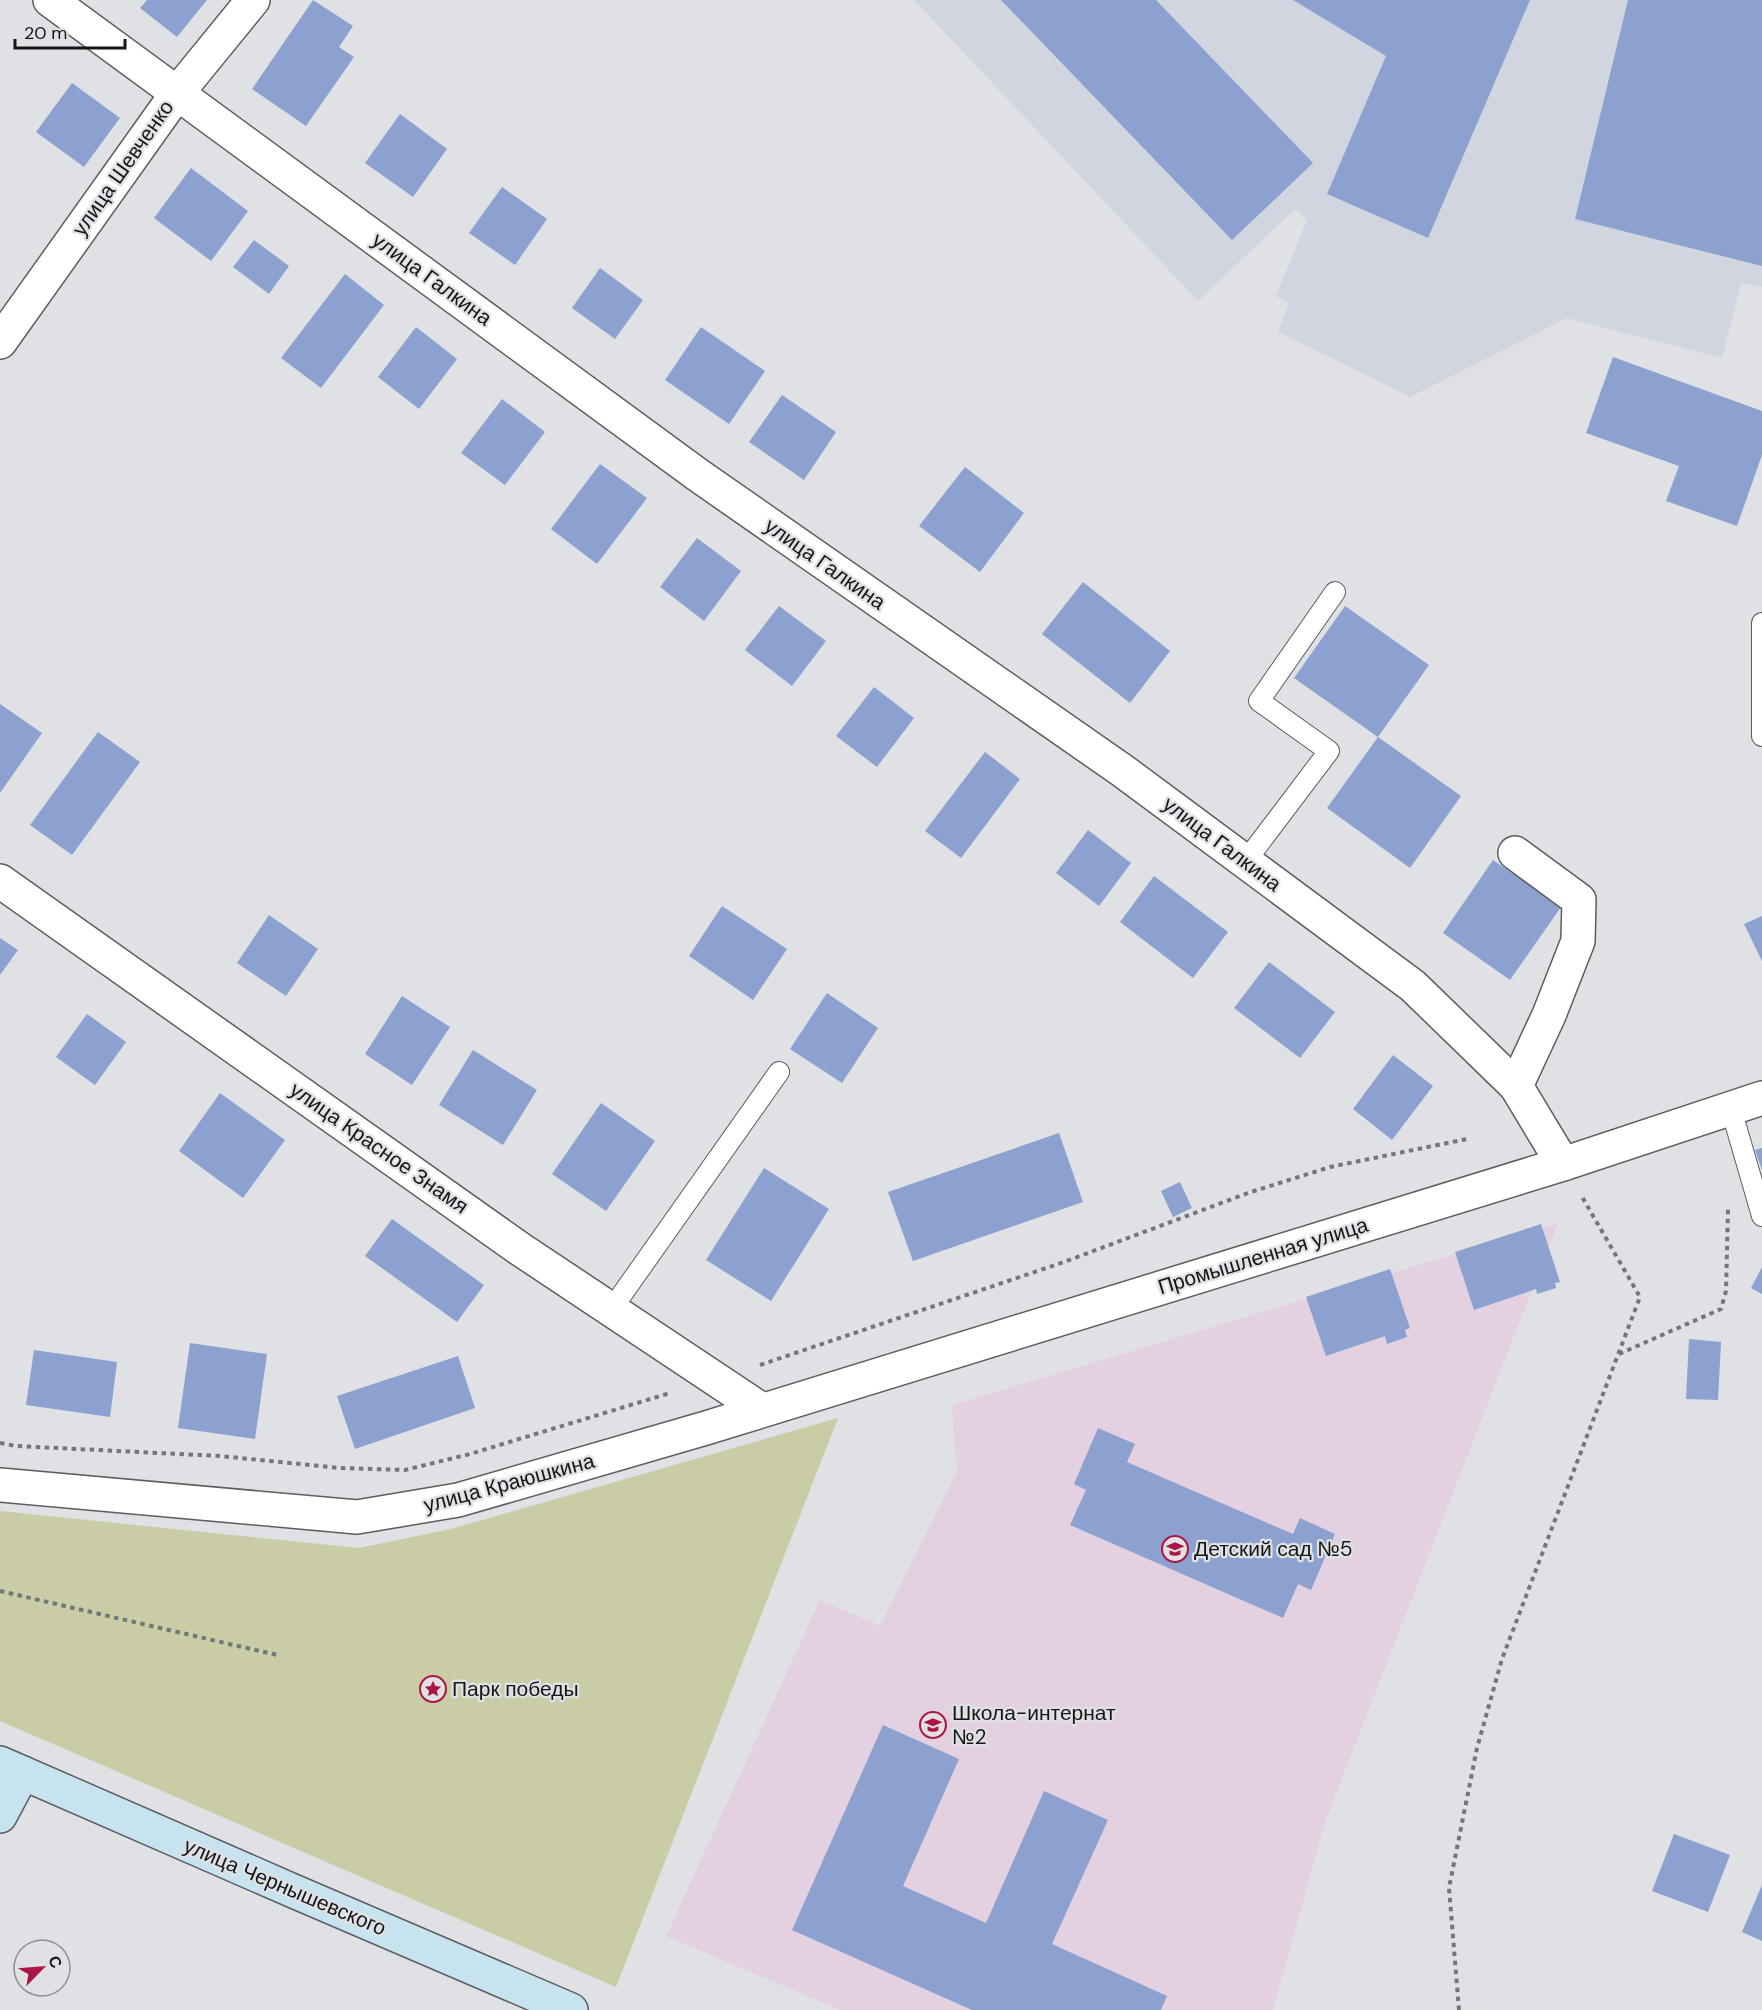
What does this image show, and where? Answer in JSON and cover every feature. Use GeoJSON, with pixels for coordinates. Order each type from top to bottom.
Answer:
{"type":"FeatureCollection","features":[{"type":"Feature","properties":{"kind":"main road"},"geometry":{"type":"LineString","coordinates":[[0,1816],[12,1768]]}},
{"type":"Feature","properties":{"kind":"main road","name":"улица Чернышевского"},"geometry":{"type":"LineString","coordinates":[[12,1768],[564,2008]]}},
{"type":"Feature","properties":{"kind":"street","name":"улица Галкина"},"geometry":{"type":"LineString","coordinates":[[50,0],[698,475],[1123,771],[1413,986],[1516,1086],[1563,1164]]}},
{"type":"Feature","properties":{"kind":"street","name":"улица Шевченко"},"geometry":{"type":"LineString","coordinates":[[0,342],[178,92],[253,0]]}},
{"type":"Feature","properties":{"kind":"street"},"geometry":{"type":"LineString","coordinates":[[1515,853],[1579,900],[1578,940],[1549,1015],[1516,1086]]}},
{"type":"Feature","properties":{"kind":"street","name":"улица Красное Знамя"},"geometry":{"type":"LineString","coordinates":[[0,881],[520,1249],[762,1410]]}},
{"type":"Feature","properties":{"kind":"street","name":"Промышленная улица"},"geometry":{"type":"LineString","coordinates":[[762,1410],[1563,1164],[1762,1098]]}},
{"type":"Feature","properties":{"kind":"street","name":"улица Краюшкина"},"geometry":{"type":"LineString","coordinates":[[0,1485],[357,1517],[458,1500],[762,1410]]}},
{"type":"Feature","properties":{"kind":"lane"},"geometry":{"type":"LineString","coordinates":[[1245,862],[1329,751],[1259,701],[1335,592]]}},
{"type":"Feature","properties":{"kind":"lane"},"geometry":{"type":"LineString","coordinates":[[1762,623],[1762,734]]}},
{"type":"Feature","properties":{"kind":"lane"},"geometry":{"type":"LineString","coordinates":[[611,1310],[779,1072]]}},
{"type":"Feature","properties":{"kind":"lane"},"geometry":{"type":"LineString","coordinates":[[1731,1109],[1762,1216]]}},
{"type":"Feature","properties":{"kind":"path"},"geometry":{"type":"LineString","coordinates":[[0,1443],[16,1446],[220,1456],[340,1468],[405,1470],[470,1454],[715,1379],[1064,1262],[1248,1193],[1330,1167],[1467,1139]]}},
{"type":"Feature","properties":{"kind":"path"},"geometry":{"type":"LineString","coordinates":[[1459,2010],[1449,1888],[1478,1748],[1502,1659],[1640,1297],[1563,1164]]}},
{"type":"Feature","properties":{"kind":"path"},"geometry":{"type":"LineString","coordinates":[[1618,1355],[1721,1309],[1726,1291],[1728,1206]]}},
{"type":"Feature","properties":{"kind":"path"},"geometry":{"type":"LineString","coordinates":[[0,1591],[277,1655]]}},
{"type":"Feature","properties":{"kind":"shaded area"},"geometry":{"type":"Polygon","coordinates":[[[914,0],[1762,0],[1762,287],[1741,283],[1722,358],[1567,318],[1410,397],[1278,332],[1289,304],[1276,296],[1307,220],[1295,209],[1198,301],[914,0]]]}},
{"type":"Feature","properties":{"kind":"shaded area"},"geometry":{"type":"Polygon","coordinates":[[[1558,1223],[1325,1822],[1273,2010],[840,2010],[666,1936],[820,1600],[880,1626],[957,1472],[952,1405],[1558,1223]]]}},
{"type":"Feature","properties":{"kind":"green space"},"geometry":{"type":"Polygon","coordinates":[[[838,1418],[616,1987],[0,1721],[0,1511],[359,1548],[451,1529],[838,1418]]]}},
{"type":"Feature","properties":{"kind":"building"},"geometry":{"type":"Polygon","coordinates":[[[147,0],[207,0],[177,37],[140,8],[147,0]]]}},
{"type":"Feature","properties":{"kind":"building"},"geometry":{"type":"Polygon","coordinates":[[[313,0],[353,26],[339,47],[354,57],[306,126],[252,89],[313,0]]]}},
{"type":"Feature","properties":{"kind":"building"},"geometry":{"type":"Polygon","coordinates":[[[1001,0],[1156,0],[1313,163],[1232,240],[1001,0]]]}},
{"type":"Feature","properties":{"kind":"building"},"geometry":{"type":"Polygon","coordinates":[[[1293,0],[1530,0],[1428,238],[1327,194],[1386,56],[1293,0]]]}},
{"type":"Feature","properties":{"kind":"building"},"geometry":{"type":"Polygon","coordinates":[[[1628,0],[1762,0],[1762,266],[1575,219],[1628,0]]]}},
{"type":"Feature","properties":{"kind":"building"},"geometry":{"type":"Polygon","coordinates":[[[72,83],[120,118],[84,167],[36,132],[72,83]]]}},
{"type":"Feature","properties":{"kind":"building"},"geometry":{"type":"Polygon","coordinates":[[[400,114],[447,149],[413,197],[365,163],[400,114]]]}},
{"type":"Feature","properties":{"kind":"building"},"geometry":{"type":"Polygon","coordinates":[[[191,168],[248,211],[211,261],[154,218],[191,168]]]}},
{"type":"Feature","properties":{"kind":"building"},"geometry":{"type":"Polygon","coordinates":[[[502,187],[547,219],[515,265],[469,233],[502,187]]]}},
{"type":"Feature","properties":{"kind":"building"},"geometry":{"type":"Polygon","coordinates":[[[254,240],[289,266],[269,294],[233,267],[254,240]]]}},
{"type":"Feature","properties":{"kind":"building"},"geometry":{"type":"Polygon","coordinates":[[[600,268],[643,300],[615,339],[572,308],[600,268]]]}},
{"type":"Feature","properties":{"kind":"building"},"geometry":{"type":"Polygon","coordinates":[[[345,274],[384,305],[321,388],[281,358],[345,274]]]}},
{"type":"Feature","properties":{"kind":"building"},"geometry":{"type":"Polygon","coordinates":[[[416,327],[457,359],[419,409],[378,377],[416,327]]]}},
{"type":"Feature","properties":{"kind":"building"},"geometry":{"type":"Polygon","coordinates":[[[701,327],[765,371],[729,424],[665,380],[701,327]]]}},
{"type":"Feature","properties":{"kind":"building"},"geometry":{"type":"Polygon","coordinates":[[[1613,357],[1762,411],[1762,455],[1737,526],[1666,501],[1679,466],[1586,433],[1613,357]]]}},
{"type":"Feature","properties":{"kind":"building"},"geometry":{"type":"Polygon","coordinates":[[[782,395],[836,432],[804,480],[749,442],[782,395]]]}},
{"type":"Feature","properties":{"kind":"building"},"geometry":{"type":"Polygon","coordinates":[[[502,399],[545,432],[505,485],[461,453],[502,399]]]}},
{"type":"Feature","properties":{"kind":"building"},"geometry":{"type":"Polygon","coordinates":[[[600,464],[647,498],[597,564],[551,529],[600,464]]]}},
{"type":"Feature","properties":{"kind":"building"},"geometry":{"type":"Polygon","coordinates":[[[965,467],[1024,513],[980,572],[919,526],[965,467]]]}},
{"type":"Feature","properties":{"kind":"building"},"geometry":{"type":"Polygon","coordinates":[[[697,538],[741,571],[704,621],[660,587],[697,538]]]}},
{"type":"Feature","properties":{"kind":"building"},"geometry":{"type":"Polygon","coordinates":[[[1083,582],[1170,651],[1130,703],[1042,634],[1083,582]]]}},
{"type":"Feature","properties":{"kind":"building"},"geometry":{"type":"Polygon","coordinates":[[[779,606],[826,641],[792,686],[745,650],[779,606]]]}},
{"type":"Feature","properties":{"kind":"building"},"geometry":{"type":"Polygon","coordinates":[[[1345,606],[1429,665],[1378,737],[1294,678],[1345,606]]]}},
{"type":"Feature","properties":{"kind":"building"},"geometry":{"type":"Polygon","coordinates":[[[874,687],[914,718],[877,767],[836,736],[874,687]]]}},
{"type":"Feature","properties":{"kind":"building"},"geometry":{"type":"Polygon","coordinates":[[[0,704],[42,733],[0,793],[0,704]]]}},
{"type":"Feature","properties":{"kind":"building"},"geometry":{"type":"Polygon","coordinates":[[[98,732],[140,762],[72,855],[30,825],[98,732]]]}},
{"type":"Feature","properties":{"kind":"building"},"geometry":{"type":"Polygon","coordinates":[[[1378,737],[1461,796],[1410,868],[1327,808],[1378,737]]]}},
{"type":"Feature","properties":{"kind":"building"},"geometry":{"type":"Polygon","coordinates":[[[985,752],[1020,779],[961,858],[925,831],[985,752]]]}},
{"type":"Feature","properties":{"kind":"building"},"geometry":{"type":"Polygon","coordinates":[[[1088,830],[1131,863],[1099,906],[1056,873],[1088,830]]]}},
{"type":"Feature","properties":{"kind":"building"},"geometry":{"type":"Polygon","coordinates":[[[1493,860],[1561,907],[1510,980],[1443,933],[1493,860]]]}},
{"type":"Feature","properties":{"kind":"building"},"geometry":{"type":"Polygon","coordinates":[[[1154,876],[1228,932],[1193,978],[1120,922],[1154,876]]]}},
{"type":"Feature","properties":{"kind":"building"},"geometry":{"type":"Polygon","coordinates":[[[722,906],[787,949],[753,1000],[689,956],[722,906]]]}},
{"type":"Feature","properties":{"kind":"building"},"geometry":{"type":"Polygon","coordinates":[[[269,915],[318,949],[286,996],[237,963],[269,915]]]}},
{"type":"Feature","properties":{"kind":"building"},"geometry":{"type":"Polygon","coordinates":[[[1762,916],[1762,961],[1744,924],[1762,916]]]}},
{"type":"Feature","properties":{"kind":"building"},"geometry":{"type":"Polygon","coordinates":[[[0,938],[18,950],[0,975],[0,938]]]}},
{"type":"Feature","properties":{"kind":"building"},"geometry":{"type":"Polygon","coordinates":[[[1269,962],[1335,1012],[1300,1058],[1234,1008],[1269,962]]]}},
{"type":"Feature","properties":{"kind":"building"},"geometry":{"type":"Polygon","coordinates":[[[827,993],[878,1028],[842,1083],[790,1049],[827,993]]]}},
{"type":"Feature","properties":{"kind":"building"},"geometry":{"type":"Polygon","coordinates":[[[402,996],[450,1027],[412,1085],[365,1054],[402,996]]]}},
{"type":"Feature","properties":{"kind":"building"},"geometry":{"type":"Polygon","coordinates":[[[87,1014],[126,1042],[95,1085],[56,1057],[87,1014]]]}},
{"type":"Feature","properties":{"kind":"building"},"geometry":{"type":"Polygon","coordinates":[[[473,1050],[537,1090],[503,1145],[439,1105],[473,1050]]]}},
{"type":"Feature","properties":{"kind":"building"},"geometry":{"type":"Polygon","coordinates":[[[1393,1055],[1433,1086],[1392,1140],[1353,1109],[1393,1055]]]}},
{"type":"Feature","properties":{"kind":"building"},"geometry":{"type":"Polygon","coordinates":[[[220,1093],[285,1140],[243,1198],[179,1151],[220,1093]]]}},
{"type":"Feature","properties":{"kind":"building"},"geometry":{"type":"Polygon","coordinates":[[[601,1103],[655,1141],[606,1211],[552,1174],[601,1103]]]}},
{"type":"Feature","properties":{"kind":"building"},"geometry":{"type":"Polygon","coordinates":[[[1059,1133],[1083,1202],[913,1261],[888,1192],[1059,1133]]]}},
{"type":"Feature","properties":{"kind":"building"},"geometry":{"type":"Polygon","coordinates":[[[1762,1148],[1762,1170],[1755,1150],[1762,1148]]]}},
{"type":"Feature","properties":{"kind":"building"},"geometry":{"type":"Polygon","coordinates":[[[764,1168],[829,1209],[771,1301],[706,1260],[764,1168]]]}},
{"type":"Feature","properties":{"kind":"building"},"geometry":{"type":"Polygon","coordinates":[[[1180,1182],[1192,1208],[1173,1217],[1161,1191],[1180,1182]]]}},
{"type":"Feature","properties":{"kind":"building"},"geometry":{"type":"Polygon","coordinates":[[[392,1219],[484,1285],[457,1322],[365,1256],[392,1219]]]}},
{"type":"Feature","properties":{"kind":"building"},"geometry":{"type":"Polygon","coordinates":[[[1541,1224],[1560,1282],[1555,1283],[1556,1288],[1537,1294],[1536,1289],[1474,1310],[1455,1252],[1541,1224]]]}},
{"type":"Feature","properties":{"kind":"building"},"geometry":{"type":"Polygon","coordinates":[[[1762,1267],[1762,1294],[1751,1288],[1762,1267]]]}},
{"type":"Feature","properties":{"kind":"building"},"geometry":{"type":"Polygon","coordinates":[[[1390,1269],[1410,1328],[1405,1330],[1407,1337],[1387,1344],[1385,1336],[1326,1356],[1306,1297],[1390,1269]]]}},
{"type":"Feature","properties":{"kind":"building"},"geometry":{"type":"Polygon","coordinates":[[[1689,1339],[1721,1342],[1718,1400],[1686,1399],[1689,1339]]]}},
{"type":"Feature","properties":{"kind":"building"},"geometry":{"type":"Polygon","coordinates":[[[190,1343],[267,1354],[255,1439],[178,1428],[190,1343]]]}},
{"type":"Feature","properties":{"kind":"building"},"geometry":{"type":"Polygon","coordinates":[[[34,1350],[117,1362],[110,1417],[26,1405],[34,1350]]]}},
{"type":"Feature","properties":{"kind":"building"},"geometry":{"type":"Polygon","coordinates":[[[458,1356],[475,1408],[355,1449],[337,1396],[458,1356]]]}},
{"type":"Feature","properties":{"kind":"building"},"geometry":{"type":"Polygon","coordinates":[[[1098,1428],[1135,1444],[1127,1462],[1293,1534],[1300,1518],[1335,1534],[1311,1590],[1298,1584],[1283,1618],[1070,1525],[1086,1490],[1074,1484],[1098,1428]]]}},
{"type":"Feature","properties":{"kind":"building"},"geometry":{"type":"Polygon","coordinates":[[[883,1725],[959,1759],[903,1886],[986,1923],[1044,1791],[1108,1820],[1052,1944],[1167,1996],[1161,2010],[972,2010],[792,1930],[883,1725]]]}},
{"type":"Feature","properties":{"kind":"building"},"geometry":{"type":"Polygon","coordinates":[[[1674,1834],[1730,1855],[1708,1912],[1652,1891],[1674,1834]]]}},
{"type":"Feature","properties":{"kind":"building"},"geometry":{"type":"Polygon","coordinates":[[[1762,1885],[1762,1941],[1742,1932],[1762,1885]]]}},
{"type":"Feature","properties":{"kind":"place","name":"Детский сад №5"},"geometry":{"type":"Point","coordinates":[1175,1549]}},
{"type":"Feature","properties":{"kind":"place","name":"Парк победы"},"geometry":{"type":"Point","coordinates":[433,1689]}},
{"type":"Feature","properties":{"kind":"place","name":"Школа-интернат №2"},"geometry":{"type":"Point","coordinates":[933,1725]}}]}
